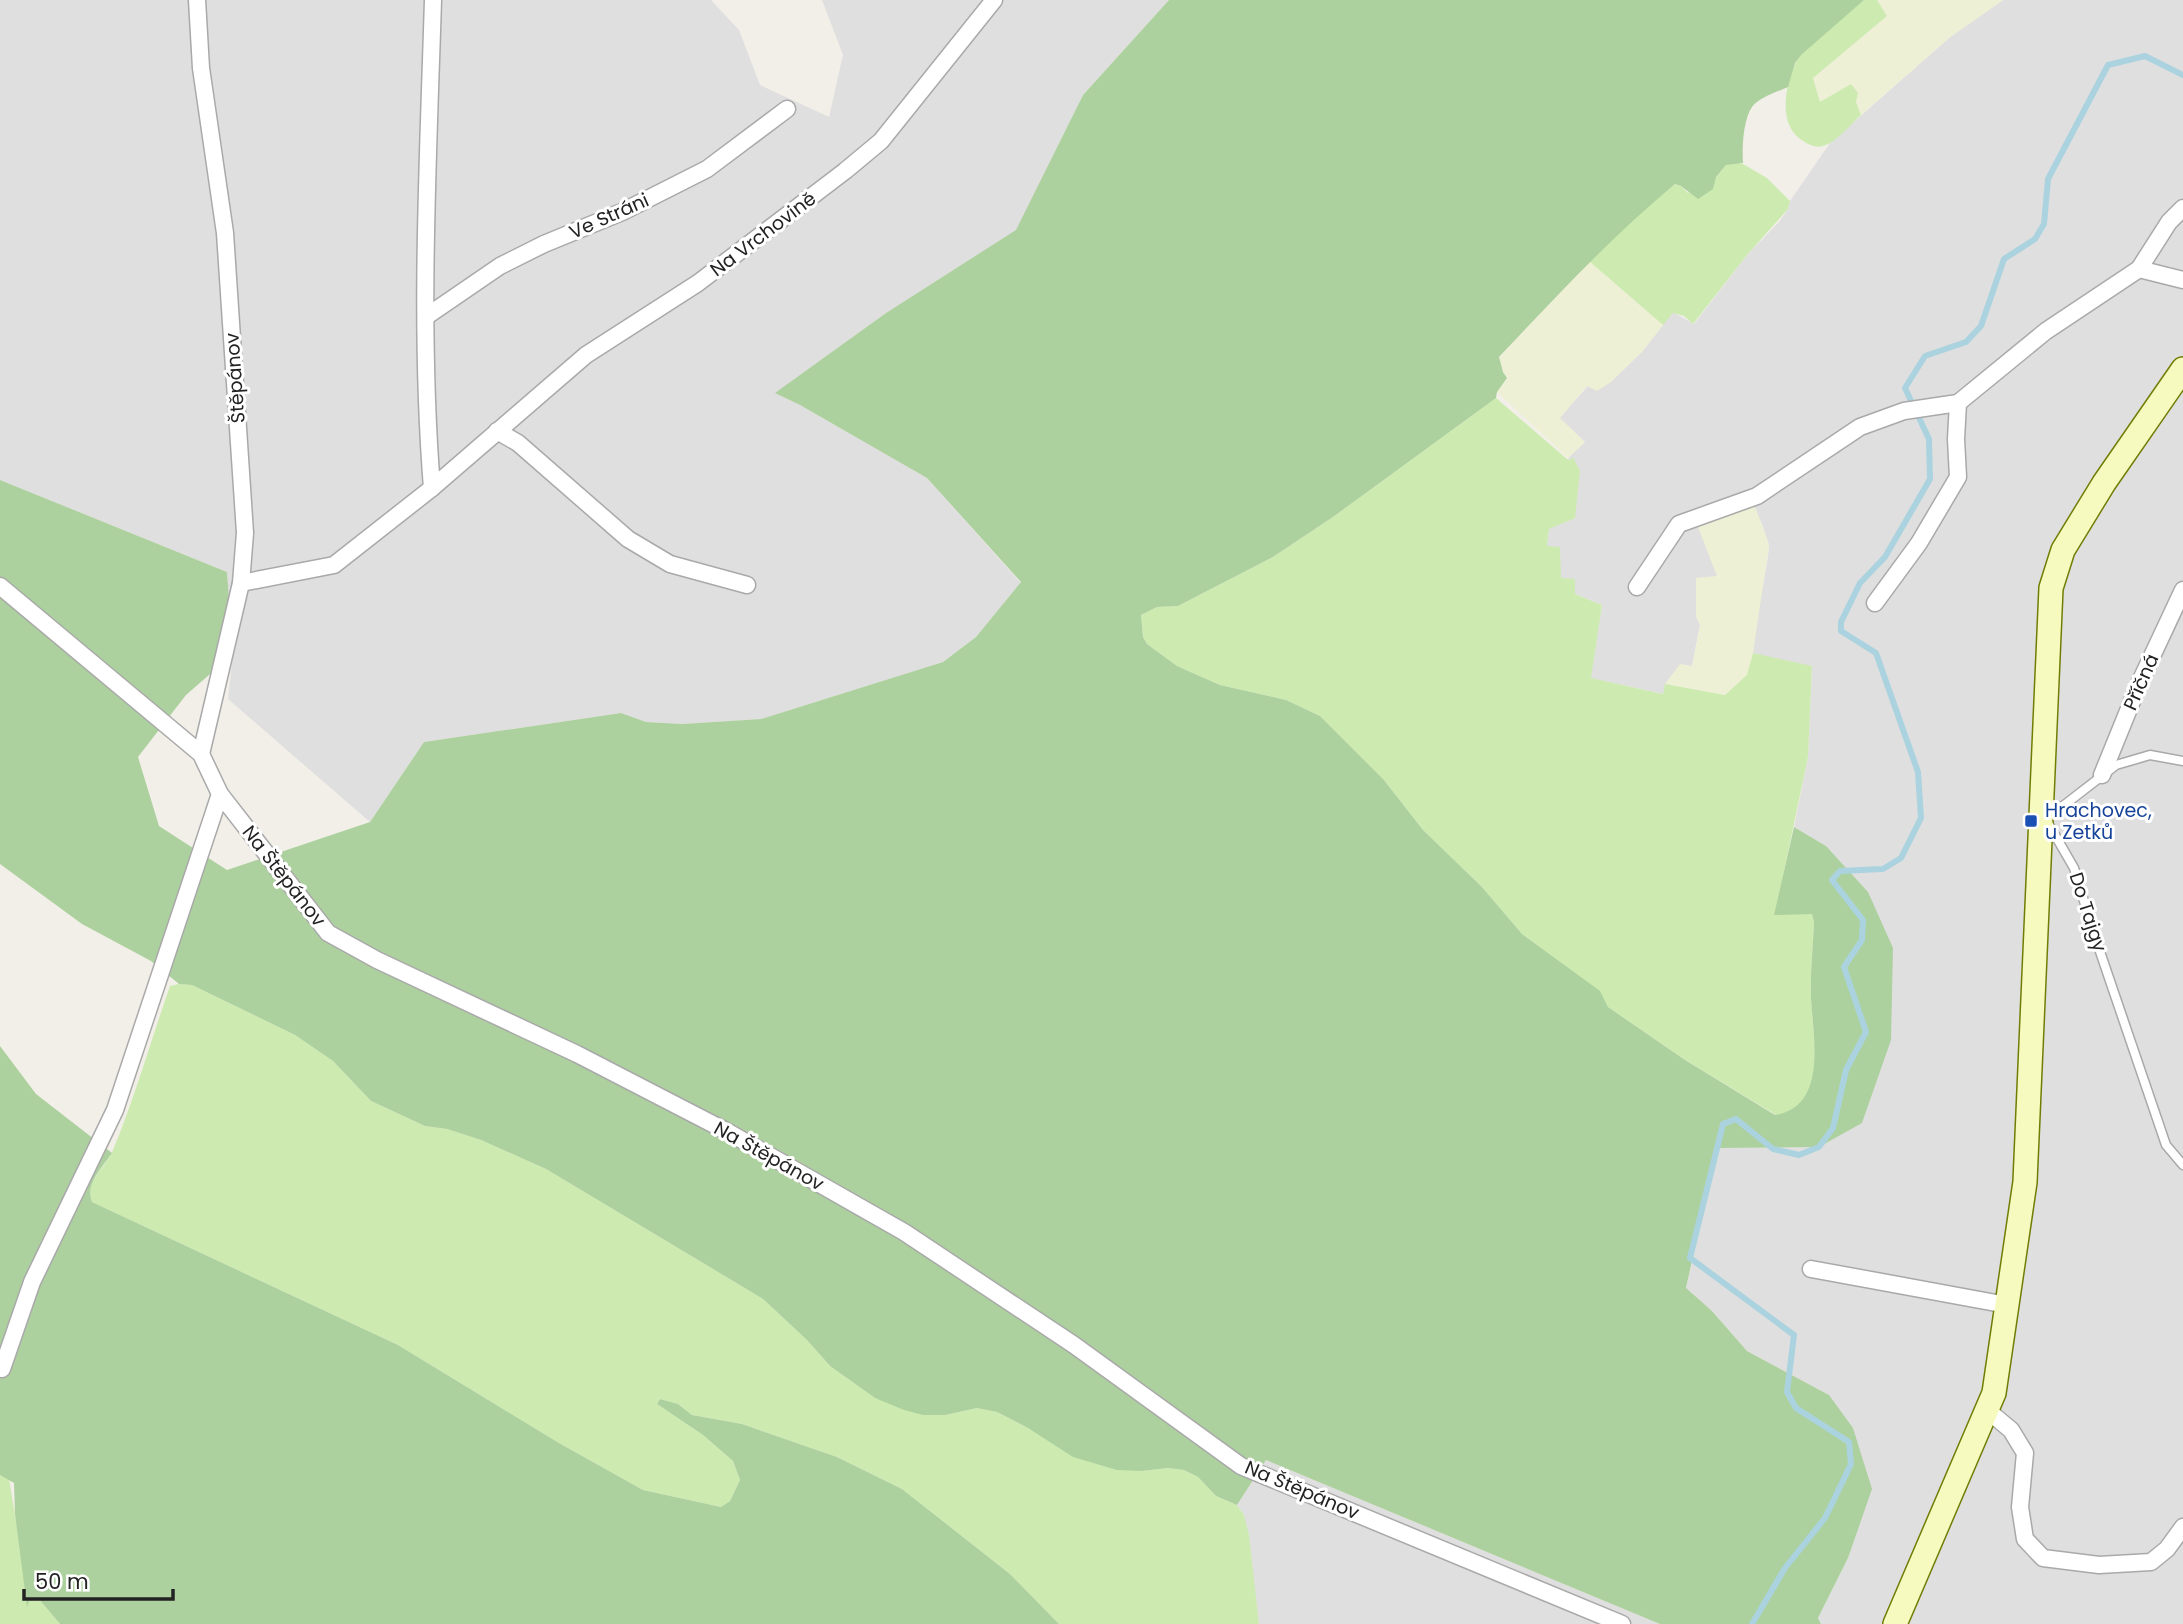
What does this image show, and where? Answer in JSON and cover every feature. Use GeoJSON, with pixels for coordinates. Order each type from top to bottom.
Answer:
{"type":"FeatureCollection","features":[{"type":"Feature","properties":{"kind":"street","name":"Štěpánov"},"geometry":{"type":"LineString","coordinates":[[197,0],[201,68],[225,233],[245,533],[242,583],[201,754]]}},
{"type":"Feature","properties":{"kind":"street"},"geometry":{"type":"LineString","coordinates":[[432,488],[426,421],[425,241],[433,0]]}},
{"type":"Feature","properties":{"kind":"street","name":"Na Vrchovině"},"geometry":{"type":"LineString","coordinates":[[242,583],[334,565],[432,488],[586,355],[698,283],[845,171],[881,141],[994,0]]}},
{"type":"Feature","properties":{"kind":"street","name":"Ve Stráni"},"geometry":{"type":"LineString","coordinates":[[427,316],[500,266],[544,244],[622,212],[707,169],[787,109]]}},
{"type":"Feature","properties":{"kind":"street"},"geometry":{"type":"LineString","coordinates":[[1637,587],[1679,524],[1756,496],[1860,427],[1904,411],[1958,403],[2046,331],[2139,270],[2169,222],[2183,208]]}},
{"type":"Feature","properties":{"kind":"street"},"geometry":{"type":"LineString","coordinates":[[2139,270],[2183,280]]}},
{"type":"Feature","properties":{"kind":"street"},"geometry":{"type":"LineString","coordinates":[[1895,1624],[1994,1393],[2025,1182],[2051,588],[2063,550],[2104,483],[2183,369]]}},
{"type":"Feature","properties":{"kind":"street"},"geometry":{"type":"LineString","coordinates":[[1875,603],[1919,543],[1958,477],[1958,403]]}},
{"type":"Feature","properties":{"kind":"street"},"geometry":{"type":"LineString","coordinates":[[497,431],[518,443],[628,539],[670,564],[747,585]]}},
{"type":"Feature","properties":{"kind":"street","name":"Na Štěpánov"},"geometry":{"type":"LineString","coordinates":[[0,586],[201,754],[220,794],[328,933],[377,960],[577,1054],[728,1132],[904,1232],[1074,1345],[1241,1466],[1622,1624]]}},
{"type":"Feature","properties":{"kind":"street","name":"Příčná"},"geometry":{"type":"LineString","coordinates":[[2102,775],[2139,684],[2183,590]]}},
{"type":"Feature","properties":{"kind":"street"},"geometry":{"type":"LineString","coordinates":[[2,1369],[32,1282],[115,1110],[220,794]]}},
{"type":"Feature","properties":{"kind":"street"},"geometry":{"type":"LineString","coordinates":[[1811,1269],[2007,1305]]}},
{"type":"Feature","properties":{"kind":"street"},"geometry":{"type":"LineString","coordinates":[[1987,1410],[2011,1430],[2025,1453],[2020,1507],[2025,1539],[2043,1558],[2099,1565],[2151,1562],[2167,1549],[2183,1527]]}},
{"type":"Feature","properties":{"kind":"lane"},"geometry":{"type":"LineString","coordinates":[[2041,809],[2063,806],[2116,765],[2150,755],[2183,761]]}},
{"type":"Feature","properties":{"kind":"lane","name":"Do Tajgy"},"geometry":{"type":"LineString","coordinates":[[2041,809],[2074,868],[2166,1145],[2183,1165]]}},
{"type":"Feature","properties":{"kind":"shaded area"},"geometry":{"type":"Polygon","coordinates":[[[0,0],[711,0],[739,30],[760,85],[829,117],[843,55],[822,0],[1169,0],[1083,95],[1017,230],[886,313],[776,393],[927,478],[1021,583],[976,637],[943,662],[761,719],[682,724],[646,722],[621,713],[424,742],[370,822],[228,699],[233,654],[227,572],[0,480],[0,0]]]}},
{"type":"Feature","properties":{"kind":"shaded area"},"geometry":{"type":"Polygon","coordinates":[[[2003,0],[2183,0],[2183,1624],[1821,1624],[1818,1618],[1848,1558],[1829,1395],[1747,1351],[1712,1311],[1686,1289],[1717,1148],[1819,1147],[1826,846],[1794,827],[1808,757],[1812,667],[1751,653],[1769,545],[1761,521],[1717,576],[1696,616],[1700,625],[1692,666],[1664,694],[1590,678],[1602,605],[1575,594],[1561,578],[1547,546],[1549,529],[1573,457],[1570,461],[1568,458],[1585,442],[1559,418],[1588,386],[1642,352],[1673,312],[1694,324],[1747,255],[1779,222],[1790,201],[1830,143],[1949,38],[2003,0]]]}},
{"type":"Feature","properties":{"kind":"shaded area"},"geometry":{"type":"Polygon","coordinates":[[[1266,1460],[1660,1624],[1259,1624],[1244,1515],[1237,1505],[1266,1460]]]}},
{"type":"Feature","properties":{"kind":"green space"},"geometry":{"type":"Polygon","coordinates":[[[1169,0],[1864,0],[1801,55],[1795,63],[1788,87],[1752,107],[1745,126],[1743,163],[1726,165],[1716,177],[1713,189],[1698,199],[1675,184],[1606,246],[1499,357],[1507,378],[1496,398],[1333,517],[1273,557],[1178,606],[1157,607],[1141,615],[1143,637],[1147,644],[1177,666],[1220,685],[1286,700],[1320,716],[1384,780],[1423,830],[1482,887],[1522,934],[1600,991],[1608,1007],[1685,1060],[1775,1115],[1792,1109],[1803,1099],[1814,1068],[1812,914],[1774,915],[1794,827],[1826,846],[1868,892],[1893,948],[1891,1040],[1862,1123],[1819,1147],[1717,1148],[1686,1288],[1712,1311],[1747,1351],[1829,1395],[1853,1428],[1872,1489],[1848,1558],[1818,1618],[1821,1624],[1660,1624],[1266,1460],[1237,1505],[1216,1496],[1198,1477],[1184,1470],[1117,1470],[1073,1457],[997,1412],[977,1408],[945,1415],[923,1415],[875,1398],[830,1366],[807,1340],[763,1299],[546,1169],[481,1140],[447,1129],[425,1126],[371,1101],[333,1061],[295,1035],[192,985],[179,984],[151,961],[82,924],[0,864],[0,480],[227,572],[233,654],[186,695],[138,757],[159,826],[227,870],[370,822],[424,742],[621,713],[646,722],[682,724],[761,719],[943,662],[976,637],[1021,582],[927,478],[775,393],[886,313],[1016,230],[1083,95],[1169,0]]]}},
{"type":"Feature","properties":{"kind":"green space"},"geometry":{"type":"Polygon","coordinates":[[[1864,0],[1877,0],[1887,16],[1813,78],[1820,102],[1851,84],[1858,93],[1856,102],[1861,115],[1828,144],[1820,147],[1810,145],[1795,134],[1786,115],[1792,71],[1808,47],[1864,0]]]}},
{"type":"Feature","properties":{"kind":"green space"},"geometry":{"type":"Polygon","coordinates":[[[1877,0],[2003,0],[1949,38],[1861,115],[1856,102],[1820,102],[1813,78],[1887,16],[1877,0]]]}},
{"type":"Feature","properties":{"kind":"green space"},"geometry":{"type":"Polygon","coordinates":[[[1737,163],[1767,178],[1790,201],[1788,209],[1747,255],[1693,324],[1684,316],[1673,313],[1663,325],[1589,261],[1637,215],[1675,184],[1688,193],[1716,177],[1726,165],[1737,163]]]}},
{"type":"Feature","properties":{"kind":"green space"},"geometry":{"type":"Polygon","coordinates":[[[1589,261],[1663,325],[1642,352],[1611,382],[1597,391],[1587,386],[1560,418],[1585,442],[1568,458],[1497,392],[1507,379],[1499,358],[1589,261]]]}},
{"type":"Feature","properties":{"kind":"green space"},"geometry":{"type":"Polygon","coordinates":[[[1496,398],[1567,459],[1573,457],[1580,471],[1575,518],[1549,529],[1547,546],[1560,547],[1561,578],[1575,579],[1575,594],[1602,605],[1591,678],[1663,694],[1665,684],[1725,695],[1747,675],[1753,653],[1812,666],[1808,757],[1775,914],[1812,914],[1814,921],[1811,989],[1814,1068],[1804,1099],[1793,1109],[1776,1115],[1685,1060],[1608,1007],[1599,991],[1522,934],[1482,887],[1423,830],[1384,780],[1320,716],[1286,700],[1220,685],[1177,666],[1147,644],[1143,637],[1141,615],[1157,607],[1178,606],[1273,557],[1333,517],[1496,398]]]}},
{"type":"Feature","properties":{"kind":"green space"},"geometry":{"type":"Polygon","coordinates":[[[1747,500],[1756,509],[1769,545],[1753,653],[1747,675],[1725,695],[1665,684],[1680,664],[1692,666],[1700,625],[1696,616],[1696,578],[1717,576],[1696,522],[1747,500]]]}},
{"type":"Feature","properties":{"kind":"green space"},"geometry":{"type":"Polygon","coordinates":[[[192,985],[295,1035],[333,1061],[371,1101],[425,1126],[447,1129],[481,1140],[546,1169],[763,1299],[807,1340],[830,1366],[875,1398],[945,1415],[977,1408],[997,1412],[1028,1428],[1142,1471],[1168,1468],[1184,1470],[1198,1477],[1216,1496],[1237,1505],[1244,1515],[1249,1535],[1259,1624],[1059,1624],[1010,1574],[902,1489],[837,1457],[742,1424],[692,1415],[678,1404],[660,1399],[657,1404],[703,1435],[733,1461],[740,1480],[730,1501],[721,1507],[643,1490],[559,1443],[398,1345],[92,1202],[90,1194],[93,1181],[110,1157],[121,1130],[170,986],[192,985]]]}},
{"type":"Feature","properties":{"kind":"green space"},"geometry":{"type":"Polygon","coordinates":[[[0,1046],[36,1094],[112,1153],[93,1183],[90,1195],[92,1202],[398,1345],[559,1443],[643,1490],[721,1507],[730,1501],[740,1480],[733,1461],[703,1435],[657,1404],[660,1399],[678,1404],[692,1415],[742,1424],[837,1457],[902,1489],[1010,1574],[1059,1624],[60,1624],[39,1599],[29,1601],[27,1607],[15,1514],[14,1483],[0,1475],[0,1046]]]}},
{"type":"Feature","properties":{"kind":"green space"},"geometry":{"type":"Polygon","coordinates":[[[0,1475],[9,1479],[24,1569],[27,1605],[29,1601],[39,1599],[60,1624],[0,1624],[0,1475]]]}},
{"type":"Feature","properties":{"kind":"waterway"},"geometry":{"type":"LineString","coordinates":[[1752,1624],[1785,1568],[1825,1518],[1851,1464],[1849,1442],[1796,1408],[1787,1392],[1794,1335],[1690,1258],[1723,1124],[1736,1119],[1773,1149],[1799,1155],[1819,1147],[1833,1128],[1846,1070],[1866,1032],[1844,967],[1862,940],[1863,920],[1832,880],[1840,871],[1883,869],[1901,858],[1921,818],[1918,772],[1876,653],[1841,631],[1841,622],[1860,583],[1885,557],[1930,479],[1929,439],[1905,388],[1925,356],[1966,342],[1981,326],[2004,259],[2035,239],[2044,224],[2048,179],[2108,65],[2145,56],[2183,75]]}},
{"type":"Feature","properties":{"kind":"place","name":"Hrachovec, u Zetků"},"geometry":{"type":"Point","coordinates":[2031,821]}}]}
